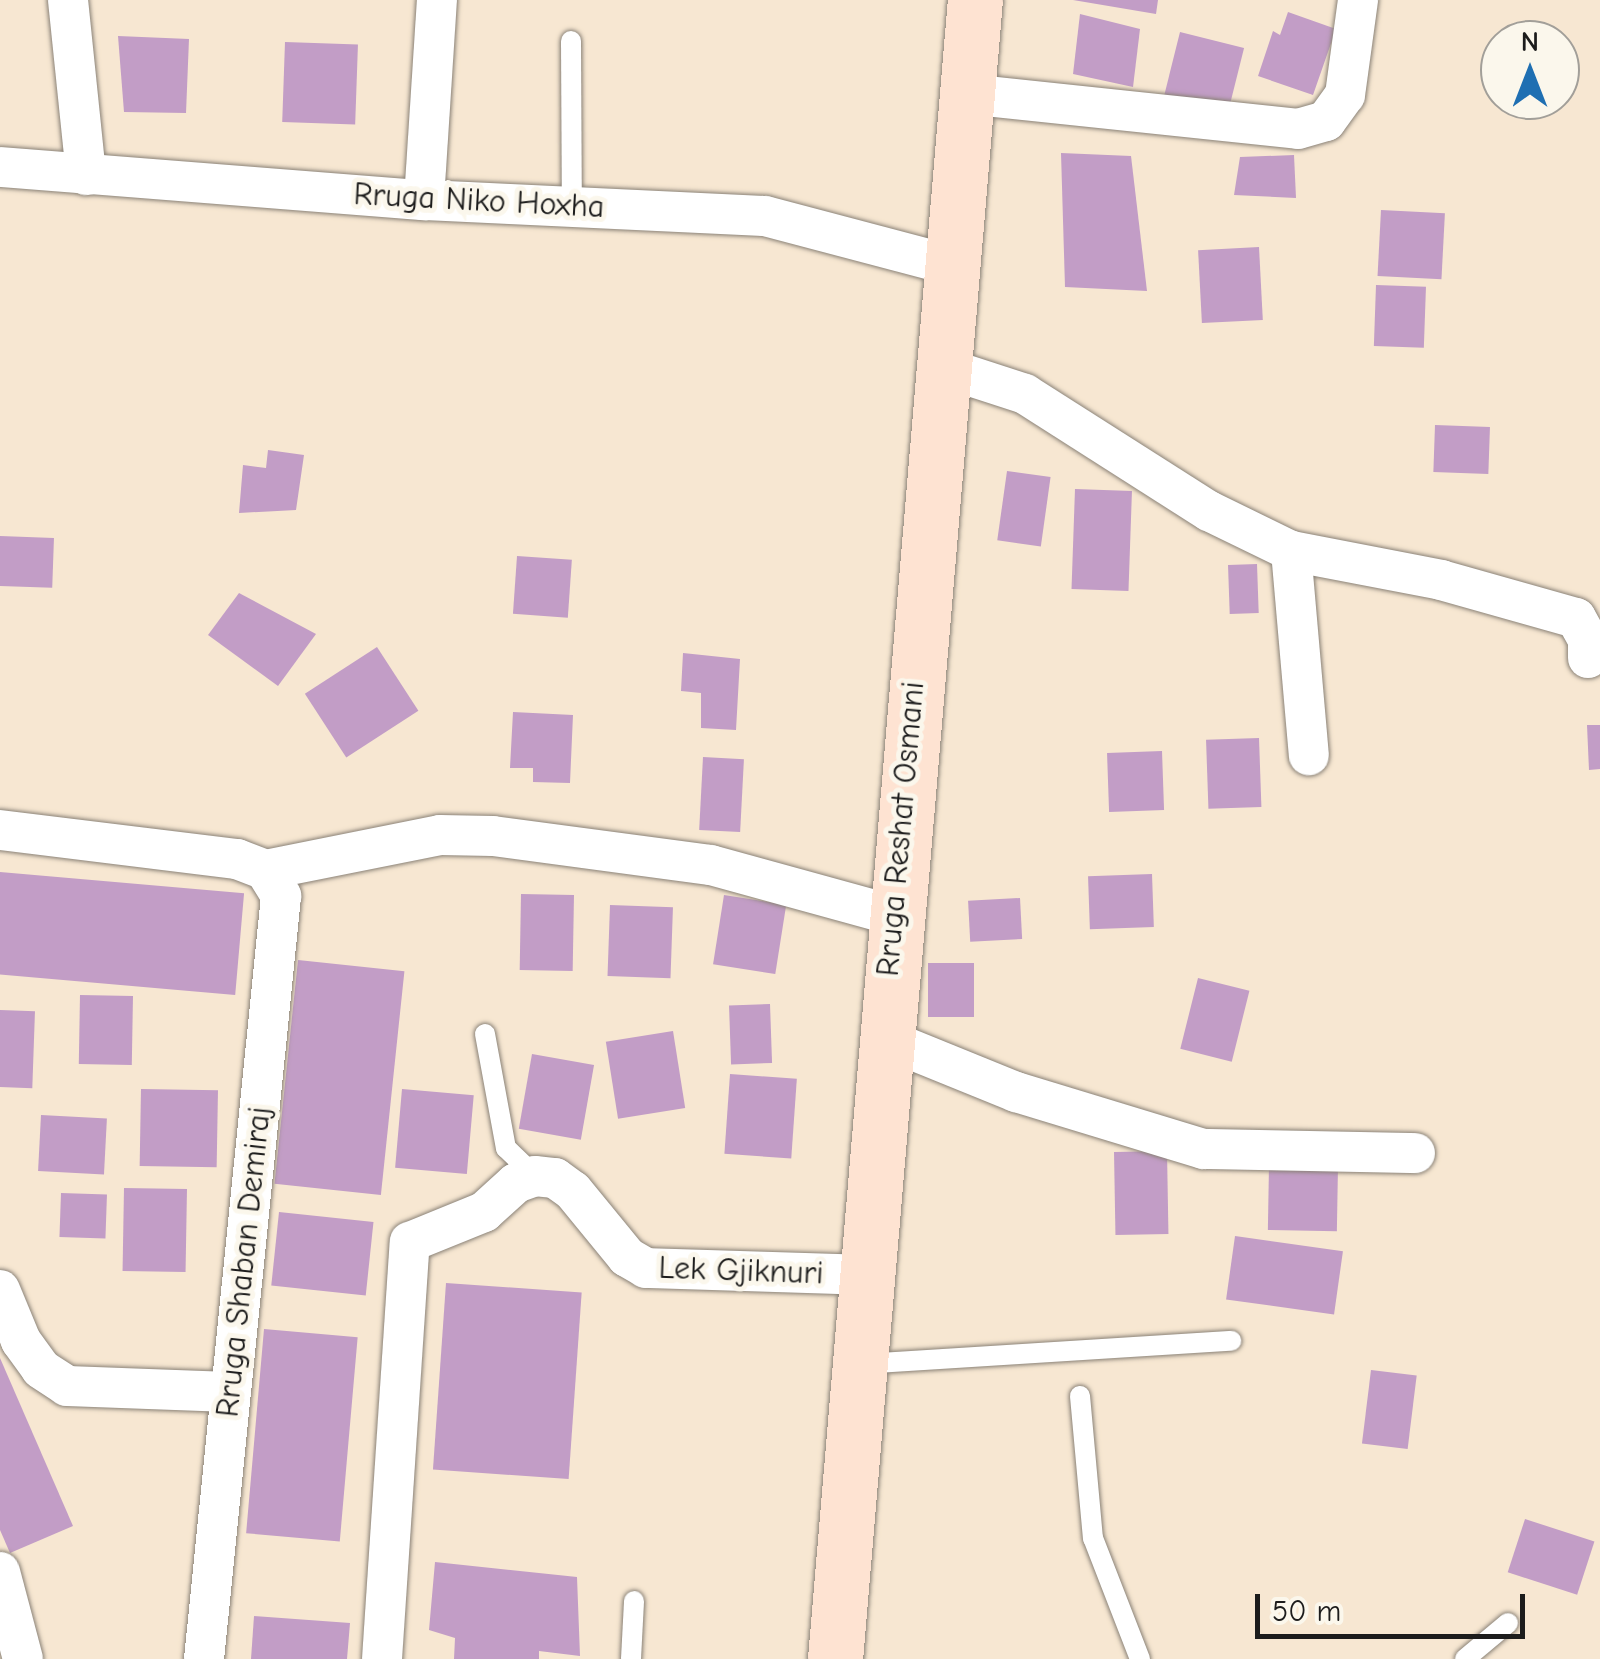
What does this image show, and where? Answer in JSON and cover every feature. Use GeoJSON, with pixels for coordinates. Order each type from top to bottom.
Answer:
{"type":"FeatureCollection","features":[{"type":"Feature","properties":{"kind":"main road","name":"Rruga Reshat Osmani"},"geometry":{"type":"LineString","coordinates":[[835,1659],[892,915],[975,0]]}},
{"type":"Feature","properties":{"kind":"street"},"geometry":{"type":"LineString","coordinates":[[68,0],[86,175]]}},
{"type":"Feature","properties":{"kind":"street"},"geometry":{"type":"LineString","coordinates":[[424,200],[437,0]]}},
{"type":"Feature","properties":{"kind":"street"},"geometry":{"type":"LineString","coordinates":[[966,94],[1298,129],[1326,121],[1345,95],[1358,0]]}},
{"type":"Feature","properties":{"kind":"street","name":"Rruga Niko Hoxha"},"geometry":{"type":"LineString","coordinates":[[0,167],[424,200],[798,220],[952,265]]}},
{"type":"Feature","properties":{"kind":"street"},"geometry":{"type":"LineString","coordinates":[[942,367],[1025,394],[1209,511],[1291,551],[1441,580],[1576,618],[1588,640],[1588,658]]}},
{"type":"Feature","properties":{"kind":"street"},"geometry":{"type":"LineString","coordinates":[[1291,551],[1309,755]]}},
{"type":"Feature","properties":{"kind":"street"},"geometry":{"type":"LineString","coordinates":[[0,830],[205,851],[264,870],[440,835],[493,836],[711,865],[892,915]]}},
{"type":"Feature","properties":{"kind":"street","name":"Rruga Shaban Demiraj"},"geometry":{"type":"LineString","coordinates":[[204,1659],[280,921],[280,896],[264,870]]}},
{"type":"Feature","properties":{"kind":"street"},"geometry":{"type":"LineString","coordinates":[[884,1038],[1016,1092],[1204,1149],[1414,1153]]}},
{"type":"Feature","properties":{"kind":"street"},"geometry":{"type":"LineString","coordinates":[[382,1659],[410,1242],[484,1212],[516,1183],[535,1176]]}},
{"type":"Feature","properties":{"kind":"street","name":"Lek Gjiknuri"},"geometry":{"type":"LineString","coordinates":[[535,1176],[555,1178],[573,1191],[627,1257],[646,1268],[866,1275]]}},
{"type":"Feature","properties":{"kind":"street"},"geometry":{"type":"LineString","coordinates":[[0,1290],[22,1342],[41,1369],[66,1386],[230,1392]]}},
{"type":"Feature","properties":{"kind":"street"},"geometry":{"type":"LineString","coordinates":[[0,1572],[24,1659]]}},
{"type":"Feature","properties":{"kind":"lane"},"geometry":{"type":"LineString","coordinates":[[572,41],[572,207]]}},
{"type":"Feature","properties":{"kind":"lane","name":"Lek Gjiknuri"},"geometry":{"type":"LineString","coordinates":[[484,1034],[506,1148],[535,1176]]}},
{"type":"Feature","properties":{"kind":"lane"},"geometry":{"type":"LineString","coordinates":[[860,1364],[1231,1342]]}},
{"type":"Feature","properties":{"kind":"lane"},"geometry":{"type":"LineString","coordinates":[[1080,1396],[1093,1538],[1140,1659]]}},
{"type":"Feature","properties":{"kind":"lane"},"geometry":{"type":"LineString","coordinates":[[631,1659],[634,1601]]}},
{"type":"Feature","properties":{"kind":"lane"},"geometry":{"type":"LineString","coordinates":[[1465,1659],[1508,1623]]}},
{"type":"Feature","properties":{"kind":"building"},"geometry":{"type":"Polygon","coordinates":[[[1073,0],[1158,0],[1156,14],[1073,0]]]}},
{"type":"Feature","properties":{"kind":"building"},"geometry":{"type":"Polygon","coordinates":[[[1288,12],[1336,29],[1313,95],[1258,76],[1273,31],[1280,35],[1288,12]]]}},
{"type":"Feature","properties":{"kind":"building"},"geometry":{"type":"Polygon","coordinates":[[[1080,14],[1140,29],[1133,87],[1073,74],[1080,14]]]}},
{"type":"Feature","properties":{"kind":"building"},"geometry":{"type":"Polygon","coordinates":[[[1180,32],[1244,48],[1228,114],[1164,98],[1180,32]]]}},
{"type":"Feature","properties":{"kind":"building"},"geometry":{"type":"Polygon","coordinates":[[[118,36],[189,39],[186,113],[124,112],[118,36]]]}},
{"type":"Feature","properties":{"kind":"building"},"geometry":{"type":"Polygon","coordinates":[[[285,42],[358,45],[355,124],[282,122],[285,42]]]}},
{"type":"Feature","properties":{"kind":"building"},"geometry":{"type":"Polygon","coordinates":[[[1061,153],[1131,156],[1147,291],[1065,287],[1061,153]]]}},
{"type":"Feature","properties":{"kind":"building"},"geometry":{"type":"Polygon","coordinates":[[[1294,155],[1296,198],[1234,195],[1240,157],[1294,155]]]}},
{"type":"Feature","properties":{"kind":"building"},"geometry":{"type":"Polygon","coordinates":[[[1381,210],[1445,213],[1441,279],[1378,276],[1381,210]]]}},
{"type":"Feature","properties":{"kind":"building"},"geometry":{"type":"Polygon","coordinates":[[[1259,247],[1263,320],[1202,323],[1198,250],[1259,247]]]}},
{"type":"Feature","properties":{"kind":"building"},"geometry":{"type":"Polygon","coordinates":[[[1376,285],[1426,287],[1424,348],[1374,346],[1376,285]]]}},
{"type":"Feature","properties":{"kind":"building"},"geometry":{"type":"Polygon","coordinates":[[[1435,425],[1490,427],[1488,474],[1433,472],[1435,425]]]}},
{"type":"Feature","properties":{"kind":"building"},"geometry":{"type":"Polygon","coordinates":[[[268,450],[304,455],[296,510],[239,513],[243,465],[266,468],[268,450]]]}},
{"type":"Feature","properties":{"kind":"building"},"geometry":{"type":"Polygon","coordinates":[[[1007,471],[1051,477],[1041,546],[997,540],[1007,471]]]}},
{"type":"Feature","properties":{"kind":"building"},"geometry":{"type":"Polygon","coordinates":[[[1075,489],[1132,491],[1128,591],[1072,589],[1075,489]]]}},
{"type":"Feature","properties":{"kind":"building"},"geometry":{"type":"Polygon","coordinates":[[[0,536],[54,538],[52,588],[0,586],[0,536]]]}},
{"type":"Feature","properties":{"kind":"building"},"geometry":{"type":"Polygon","coordinates":[[[517,556],[572,560],[568,618],[513,614],[517,556]]]}},
{"type":"Feature","properties":{"kind":"building"},"geometry":{"type":"Polygon","coordinates":[[[1257,564],[1259,613],[1230,614],[1228,565],[1257,564]]]}},
{"type":"Feature","properties":{"kind":"building"},"geometry":{"type":"Polygon","coordinates":[[[239,593],[316,634],[278,686],[208,635],[239,593]]]}},
{"type":"Feature","properties":{"kind":"building"},"geometry":{"type":"Polygon","coordinates":[[[377,647],[418,711],[346,758],[305,694],[377,647]]]}},
{"type":"Feature","properties":{"kind":"building"},"geometry":{"type":"Polygon","coordinates":[[[683,653],[740,659],[736,730],[701,728],[701,693],[681,691],[683,653]]]}},
{"type":"Feature","properties":{"kind":"building"},"geometry":{"type":"Polygon","coordinates":[[[513,712],[573,715],[570,783],[533,782],[533,768],[510,768],[513,712]]]}},
{"type":"Feature","properties":{"kind":"building"},"geometry":{"type":"Polygon","coordinates":[[[1587,725],[1600,725],[1600,769],[1589,770],[1587,725]]]}},
{"type":"Feature","properties":{"kind":"building"},"geometry":{"type":"Polygon","coordinates":[[[1259,738],[1261,807],[1208,809],[1206,740],[1259,738]]]}},
{"type":"Feature","properties":{"kind":"building"},"geometry":{"type":"Polygon","coordinates":[[[1162,751],[1164,810],[1109,812],[1107,753],[1162,751]]]}},
{"type":"Feature","properties":{"kind":"building"},"geometry":{"type":"Polygon","coordinates":[[[703,757],[744,759],[740,832],[699,830],[703,757]]]}},
{"type":"Feature","properties":{"kind":"building"},"geometry":{"type":"Polygon","coordinates":[[[0,872],[244,893],[235,995],[0,974],[0,872]]]}},
{"type":"Feature","properties":{"kind":"building"},"geometry":{"type":"Polygon","coordinates":[[[1152,874],[1154,927],[1090,929],[1088,876],[1152,874]]]}},
{"type":"Feature","properties":{"kind":"building"},"geometry":{"type":"Polygon","coordinates":[[[521,894],[574,895],[573,971],[520,970],[521,894]]]}},
{"type":"Feature","properties":{"kind":"building"},"geometry":{"type":"Polygon","coordinates":[[[724,895],[786,905],[775,974],[713,964],[724,895]]]}},
{"type":"Feature","properties":{"kind":"building"},"geometry":{"type":"Polygon","coordinates":[[[1020,898],[1022,939],[970,942],[968,901],[1020,898]]]}},
{"type":"Feature","properties":{"kind":"building"},"geometry":{"type":"Polygon","coordinates":[[[610,905],[673,907],[670,978],[608,976],[610,905]]]}},
{"type":"Feature","properties":{"kind":"building"},"geometry":{"type":"Polygon","coordinates":[[[298,960],[404,971],[381,1195],[274,1184],[298,960]]]}},
{"type":"Feature","properties":{"kind":"building"},"geometry":{"type":"Polygon","coordinates":[[[928,963],[974,963],[974,1017],[928,1017],[928,963]]]}},
{"type":"Feature","properties":{"kind":"building"},"geometry":{"type":"Polygon","coordinates":[[[1198,978],[1249,991],[1232,1062],[1180,1049],[1198,978]]]}},
{"type":"Feature","properties":{"kind":"building"},"geometry":{"type":"Polygon","coordinates":[[[80,995],[133,996],[132,1065],[79,1064],[80,995]]]}},
{"type":"Feature","properties":{"kind":"building"},"geometry":{"type":"Polygon","coordinates":[[[770,1004],[772,1063],[731,1064],[729,1005],[770,1004]]]}},
{"type":"Feature","properties":{"kind":"building"},"geometry":{"type":"Polygon","coordinates":[[[0,1010],[35,1011],[32,1088],[0,1087],[0,1010]]]}},
{"type":"Feature","properties":{"kind":"building"},"geometry":{"type":"Polygon","coordinates":[[[673,1031],[685,1108],[618,1119],[606,1042],[673,1031]]]}},
{"type":"Feature","properties":{"kind":"building"},"geometry":{"type":"Polygon","coordinates":[[[532,1054],[594,1065],[581,1140],[519,1129],[532,1054]]]}},
{"type":"Feature","properties":{"kind":"building"},"geometry":{"type":"Polygon","coordinates":[[[730,1074],[797,1079],[791,1158],[724,1154],[730,1074]]]}},
{"type":"Feature","properties":{"kind":"building"},"geometry":{"type":"Polygon","coordinates":[[[141,1089],[218,1090],[217,1167],[140,1166],[141,1089]]]}},
{"type":"Feature","properties":{"kind":"building"},"geometry":{"type":"Polygon","coordinates":[[[402,1089],[474,1095],[467,1174],[395,1168],[402,1089]]]}},
{"type":"Feature","properties":{"kind":"building"},"geometry":{"type":"Polygon","coordinates":[[[41,1115],[107,1118],[104,1174],[38,1171],[41,1115]]]}},
{"type":"Feature","properties":{"kind":"building"},"geometry":{"type":"Polygon","coordinates":[[[1167,1151],[1168,1234],[1115,1235],[1114,1152],[1167,1151]]]}},
{"type":"Feature","properties":{"kind":"building"},"geometry":{"type":"Polygon","coordinates":[[[1269,1165],[1338,1166],[1337,1231],[1268,1230],[1269,1165]]]}},
{"type":"Feature","properties":{"kind":"building"},"geometry":{"type":"Polygon","coordinates":[[[124,1188],[187,1189],[186,1272],[123,1271],[124,1188]]]}},
{"type":"Feature","properties":{"kind":"building"},"geometry":{"type":"Polygon","coordinates":[[[61,1193],[107,1195],[105,1239],[59,1237],[61,1193]]]}},
{"type":"Feature","properties":{"kind":"building"},"geometry":{"type":"Polygon","coordinates":[[[279,1212],[373,1222],[366,1296],[271,1286],[279,1212]]]}},
{"type":"Feature","properties":{"kind":"building"},"geometry":{"type":"Polygon","coordinates":[[[1235,1236],[1343,1251],[1334,1315],[1226,1299],[1235,1236]]]}},
{"type":"Feature","properties":{"kind":"building"},"geometry":{"type":"Polygon","coordinates":[[[446,1283],[582,1292],[569,1479],[433,1470],[446,1283]]]}},
{"type":"Feature","properties":{"kind":"building"},"geometry":{"type":"Polygon","coordinates":[[[264,1329],[358,1337],[340,1541],[246,1533],[264,1329]]]}},
{"type":"Feature","properties":{"kind":"building"},"geometry":{"type":"Polygon","coordinates":[[[0,1358],[73,1526],[10,1553],[0,1530],[0,1358]]]}},
{"type":"Feature","properties":{"kind":"building"},"geometry":{"type":"Polygon","coordinates":[[[1371,1370],[1417,1376],[1408,1449],[1362,1443],[1371,1370]]]}},
{"type":"Feature","properties":{"kind":"building"},"geometry":{"type":"Polygon","coordinates":[[[1525,1519],[1594,1542],[1577,1595],[1508,1572],[1525,1519]]]}},
{"type":"Feature","properties":{"kind":"building"},"geometry":{"type":"Polygon","coordinates":[[[435,1562],[577,1577],[580,1656],[539,1651],[539,1659],[454,1659],[455,1638],[429,1630],[435,1562]]]}},
{"type":"Feature","properties":{"kind":"building"},"geometry":{"type":"Polygon","coordinates":[[[254,1616],[350,1623],[347,1659],[251,1659],[254,1616]]]}}]}
